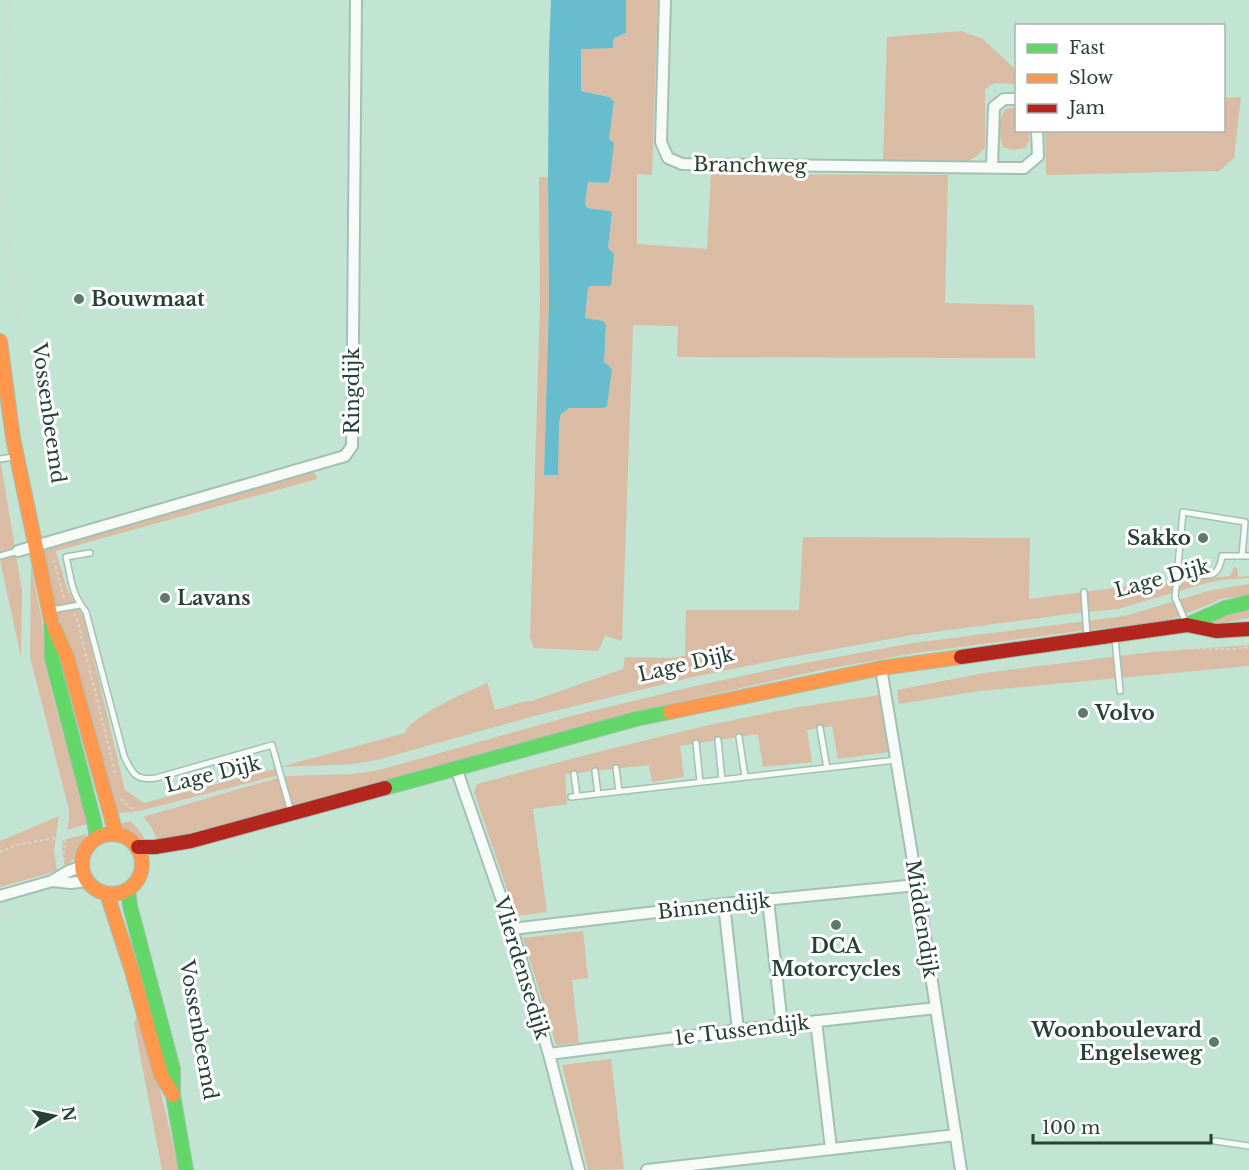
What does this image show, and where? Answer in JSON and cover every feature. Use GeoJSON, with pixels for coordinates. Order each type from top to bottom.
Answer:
{"type":"FeatureCollection","features":[{"type":"Feature","properties":{"kind":"main road","name":"Vossenbeemd"},"geometry":{"type":"LineString","coordinates":[[0,341],[13,438],[6,458],[35,546],[51,617],[67,657],[116,834]]}},
{"type":"Feature","properties":{"kind":"main road"},"geometry":{"type":"LineString","coordinates":[[1187,625],[1206,615],[1237,604],[1249,603]]}},
{"type":"Feature","properties":{"kind":"main road","name":"Vossenbeemd"},"geometry":{"type":"LineString","coordinates":[[51,617],[52,659],[97,838]]}},
{"type":"Feature","properties":{"kind":"main road"},"geometry":{"type":"LineString","coordinates":[[143,866],[157,852],[191,841],[636,719],[881,668],[1187,625],[1216,630],[1249,629]]}},
{"type":"Feature","properties":{"kind":"main road"},"geometry":{"type":"LineString","coordinates":[[116,834],[130,839],[138,847],[143,866],[136,883],[128,890],[107,894],[93,887],[87,880],[82,866],[83,859],[87,847],[97,838],[116,834]]}},
{"type":"Feature","properties":{"kind":"main road"},"geometry":{"type":"LineString","coordinates":[[138,847],[157,852]]}},
{"type":"Feature","properties":{"kind":"main road","name":"Vossenbeemd"},"geometry":{"type":"LineString","coordinates":[[128,890],[130,906],[173,1070],[173,1095],[186,1170]]}},
{"type":"Feature","properties":{"kind":"main road","name":"Vossenbeemd"},"geometry":{"type":"LineString","coordinates":[[107,894],[117,921],[161,1075],[173,1095]]}},
{"type":"Feature","properties":{"kind":"street","name":"Ringdijk"},"geometry":{"type":"LineString","coordinates":[[35,546],[345,456],[352,446],[356,0]]}},
{"type":"Feature","properties":{"kind":"street","name":"Branchweg"},"geometry":{"type":"LineString","coordinates":[[664,0],[661,142],[668,158],[682,164],[1024,168],[1038,156],[1037,132]]}},
{"type":"Feature","properties":{"kind":"street"},"geometry":{"type":"LineString","coordinates":[[992,167],[994,107],[1004,99],[1015,99]]}},
{"type":"Feature","properties":{"kind":"street"},"geometry":{"type":"LineString","coordinates":[[18,551],[35,546]]}},
{"type":"Feature","properties":{"kind":"street","name":"Middendijk"},"geometry":{"type":"LineString","coordinates":[[881,668],[962,1170]]}},
{"type":"Feature","properties":{"kind":"street","name":"Vlierdensedijk"},"geometry":{"type":"LineString","coordinates":[[456,768],[512,929],[549,1054],[579,1170]]}},
{"type":"Feature","properties":{"kind":"street"},"geometry":{"type":"LineString","coordinates":[[0,896],[52,881],[82,866]]}},
{"type":"Feature","properties":{"kind":"street"},"geometry":{"type":"LineString","coordinates":[[52,881],[71,883],[87,880]]}},
{"type":"Feature","properties":{"kind":"street","name":"Binnendijk"},"geometry":{"type":"LineString","coordinates":[[512,929],[724,904],[917,885]]}},
{"type":"Feature","properties":{"kind":"street"},"geometry":{"type":"LineString","coordinates":[[768,900],[782,1025]]}},
{"type":"Feature","properties":{"kind":"street"},"geometry":{"type":"LineString","coordinates":[[724,904],[738,1030]]}},
{"type":"Feature","properties":{"kind":"street","name":"1e Tussendijk"},"geometry":{"type":"LineString","coordinates":[[549,1054],[936,1008]]}},
{"type":"Feature","properties":{"kind":"street"},"geometry":{"type":"LineString","coordinates":[[816,1021],[831,1149]]}},
{"type":"Feature","properties":{"kind":"street"},"geometry":{"type":"LineString","coordinates":[[647,1170],[956,1135]]}},
{"type":"Feature","properties":{"kind":"lane"},"geometry":{"type":"LineString","coordinates":[[1187,625],[1176,596],[1183,512],[1245,522],[1242,556]]}},
{"type":"Feature","properties":{"kind":"lane"},"geometry":{"type":"LineString","coordinates":[[0,556],[18,551]]}},
{"type":"Feature","properties":{"kind":"lane"},"geometry":{"type":"LineString","coordinates":[[90,553],[66,557],[72,587],[77,600],[86,612],[124,756],[130,768],[144,779],[156,778],[272,745],[292,813]]}},
{"type":"Feature","properties":{"kind":"lane"},"geometry":{"type":"LineString","coordinates":[[1176,596],[1182,575],[1204,576],[1215,573],[1220,567],[1222,556],[1249,556]]}},
{"type":"Feature","properties":{"kind":"lane"},"geometry":{"type":"LineString","coordinates":[[1084,592],[1087,638]]}},
{"type":"Feature","properties":{"kind":"lane"},"geometry":{"type":"LineString","coordinates":[[51,617],[70,607],[80,605]]}},
{"type":"Feature","properties":{"kind":"lane"},"geometry":{"type":"LineString","coordinates":[[1115,634],[1120,691]]}},
{"type":"Feature","properties":{"kind":"lane"},"geometry":{"type":"LineString","coordinates":[[820,728],[827,768]]}},
{"type":"Feature","properties":{"kind":"lane"},"geometry":{"type":"LineString","coordinates":[[740,737],[745,777]]}},
{"type":"Feature","properties":{"kind":"lane"},"geometry":{"type":"LineString","coordinates":[[718,740],[722,780]]}},
{"type":"Feature","properties":{"kind":"lane"},"geometry":{"type":"LineString","coordinates":[[696,743],[700,782]]}},
{"type":"Feature","properties":{"kind":"lane"},"geometry":{"type":"LineString","coordinates":[[574,774],[574,797],[896,760]]}},
{"type":"Feature","properties":{"kind":"lane"},"geometry":{"type":"LineString","coordinates":[[616,768],[619,791]]}},
{"type":"Feature","properties":{"kind":"lane"},"geometry":{"type":"LineString","coordinates":[[595,771],[598,794]]}},
{"type":"Feature","properties":{"kind":"lane"},"geometry":{"type":"LineString","coordinates":[[1215,1141],[1249,1146]]}},
{"type":"Feature","properties":{"kind":"path","name":"Vossenbeemd"},"geometry":{"type":"LineString","coordinates":[[9,0],[5,212],[30,439],[43,507]]}},
{"type":"Feature","properties":{"kind":"path"},"geometry":{"type":"LineString","coordinates":[[0,852],[16,845],[66,836],[64,806],[25,656],[26,595],[6,458]]}},
{"type":"Feature","properties":{"kind":"path"},"geometry":{"type":"LineString","coordinates":[[50,541],[63,595],[77,619],[116,777]]}},
{"type":"Feature","properties":{"kind":"path","name":"Lage Dijk"},"geometry":{"type":"LineString","coordinates":[[136,813],[295,774],[382,764],[684,681],[935,634],[1122,612],[1229,580],[1249,579]]}},
{"type":"Feature","properties":{"kind":"path"},"geometry":{"type":"LineString","coordinates":[[122,800],[136,813],[157,852],[159,880],[151,899],[130,906]]}},
{"type":"Feature","properties":{"kind":"path"},"geometry":{"type":"LineString","coordinates":[[0,917],[75,896]]}},
{"type":"Feature","properties":{"kind":"path","name":"Vossenbeemd"},"geometry":{"type":"LineString","coordinates":[[151,899],[178,1005],[204,1170]]}},
{"type":"Feature","properties":{"kind":"path"},"geometry":{"type":"LineString","coordinates":[[121,987],[152,1170]]}},
{"type":"Feature","properties":{"kind":"shaded area"},"geometry":{"type":"Polygon","coordinates":[[[626,0],[658,0],[652,175],[637,174],[637,244],[707,249],[711,174],[948,175],[945,303],[1034,305],[1035,358],[677,357],[678,326],[633,325],[622,641],[605,636],[598,651],[534,648],[530,637],[540,303],[539,177],[548,177],[549,302],[544,474],[557,475],[561,414],[569,408],[602,408],[612,369],[604,362],[606,331],[603,321],[585,318],[588,288],[608,286],[608,248],[612,213],[587,208],[585,204],[588,182],[608,183],[609,139],[614,101],[609,97],[581,91],[581,48],[614,46],[614,38],[626,33],[626,0]]]}},
{"type":"Feature","properties":{"kind":"shaded area"},"geometry":{"type":"Polygon","coordinates":[[[961,31],[983,39],[1015,69],[1015,84],[994,83],[985,89],[985,147],[977,156],[968,161],[883,161],[887,37],[961,31]]]}},
{"type":"Feature","properties":{"kind":"shaded area"},"geometry":{"type":"Polygon","coordinates":[[[1241,97],[1234,158],[1218,172],[1046,175],[1045,132],[1225,132],[1225,98],[1241,97]]]}},
{"type":"Feature","properties":{"kind":"shaded area"},"geometry":{"type":"Polygon","coordinates":[[[1015,107],[1015,132],[1029,132],[1029,142],[1025,148],[1013,150],[1003,147],[999,128],[1005,109],[1015,107]]]}},
{"type":"Feature","properties":{"kind":"shaded area"},"geometry":{"type":"Polygon","coordinates":[[[0,458],[22,591],[21,657],[0,560],[0,458]]]}},
{"type":"Feature","properties":{"kind":"shaded area"},"geometry":{"type":"Polygon","coordinates":[[[313,469],[317,479],[56,551],[67,589],[84,618],[125,790],[144,803],[278,768],[279,775],[139,811],[113,814],[57,621],[43,549],[313,469]]]}},
{"type":"Feature","properties":{"kind":"shaded area"},"geometry":{"type":"Polygon","coordinates":[[[803,537],[1030,538],[1029,599],[1193,578],[1230,576],[1234,567],[1237,568],[1238,577],[1249,576],[1249,578],[1203,584],[1118,609],[912,635],[689,678],[538,715],[377,760],[352,764],[280,767],[405,733],[427,713],[486,682],[495,710],[532,701],[623,669],[625,657],[685,656],[686,610],[799,610],[803,537]]]}},
{"type":"Feature","properties":{"kind":"shaded area"},"geometry":{"type":"Polygon","coordinates":[[[31,565],[42,622],[45,663],[87,824],[67,830],[69,810],[30,657],[31,565]]]}},
{"type":"Feature","properties":{"kind":"shaded area"},"geometry":{"type":"Polygon","coordinates":[[[1249,584],[1249,595],[1220,599],[1159,622],[915,653],[821,670],[674,703],[394,780],[158,841],[143,817],[273,779],[379,770],[575,715],[783,667],[913,643],[1125,616],[1208,591],[1249,584]]]}},
{"type":"Feature","properties":{"kind":"shaded area"},"geometry":{"type":"Polygon","coordinates":[[[1249,611],[1249,618],[1211,625],[1206,621],[1249,611]]]}},
{"type":"Feature","properties":{"kind":"shaded area"},"geometry":{"type":"Polygon","coordinates":[[[1249,645],[1249,666],[979,691],[899,704],[897,690],[984,673],[1152,652],[1249,645]]]}},
{"type":"Feature","properties":{"kind":"shaded area"},"geometry":{"type":"Polygon","coordinates":[[[881,695],[890,752],[838,759],[832,726],[807,730],[812,762],[763,767],[758,734],[680,746],[684,777],[652,782],[649,765],[565,774],[567,804],[533,809],[547,912],[516,916],[474,792],[477,784],[624,745],[736,719],[881,695]]]}},
{"type":"Feature","properties":{"kind":"shaded area"},"geometry":{"type":"Polygon","coordinates":[[[59,816],[54,850],[57,871],[0,887],[0,841],[59,816]]]}},
{"type":"Feature","properties":{"kind":"shaded area"},"geometry":{"type":"Polygon","coordinates":[[[130,821],[140,831],[147,844],[135,840],[121,828],[120,824],[130,821]]]}},
{"type":"Feature","properties":{"kind":"shaded area"},"geometry":{"type":"Polygon","coordinates":[[[86,834],[79,852],[65,867],[62,852],[63,840],[86,834]]]}},
{"type":"Feature","properties":{"kind":"shaded area"},"geometry":{"type":"Polygon","coordinates":[[[583,931],[588,978],[572,980],[579,1043],[556,1045],[523,938],[583,931]]]}},
{"type":"Feature","properties":{"kind":"shaded area"},"geometry":{"type":"Polygon","coordinates":[[[139,1013],[170,1130],[178,1170],[162,1170],[134,1023],[139,1013]]]}},
{"type":"Feature","properties":{"kind":"shaded area"},"geometry":{"type":"Polygon","coordinates":[[[611,1059],[624,1169],[588,1170],[562,1065],[611,1059]]]}},
{"type":"Feature","properties":{"kind":"water"},"geometry":{"type":"Polygon","coordinates":[[[551,0],[626,0],[626,33],[614,38],[613,48],[581,49],[581,91],[609,97],[614,101],[609,139],[614,143],[610,178],[608,183],[588,182],[585,204],[587,208],[612,213],[608,248],[614,254],[611,285],[588,288],[585,318],[603,321],[606,325],[604,362],[612,369],[607,406],[569,408],[561,414],[558,475],[544,475],[549,302],[548,177],[551,0]]]}},
{"type":"Feature","properties":{"kind":"traffic: fast"},"geometry":{"type":"LineString","coordinates":[[1187,625],[1225,608],[1249,602]]}},
{"type":"Feature","properties":{"kind":"traffic: fast"},"geometry":{"type":"LineString","coordinates":[[51,620],[52,659],[97,838]]}},
{"type":"Feature","properties":{"kind":"traffic: fast"},"geometry":{"type":"LineString","coordinates":[[385,788],[636,719],[670,712]]}},
{"type":"Feature","properties":{"kind":"traffic: fast"},"geometry":{"type":"LineString","coordinates":[[128,890],[130,906],[173,1069],[173,1095],[186,1170]]}},
{"type":"Feature","properties":{"kind":"traffic: slow"},"geometry":{"type":"LineString","coordinates":[[0,341],[13,438],[51,620]]}},
{"type":"Feature","properties":{"kind":"traffic: slow"},"geometry":{"type":"LineString","coordinates":[[54,628],[67,657],[116,834]]}},
{"type":"Feature","properties":{"kind":"traffic: slow"},"geometry":{"type":"LineString","coordinates":[[670,712],[881,668],[961,657]]}},
{"type":"Feature","properties":{"kind":"traffic: slow"},"geometry":{"type":"LineString","coordinates":[[106,834],[118,834],[129,839],[137,847],[142,864],[140,876],[129,889],[118,894],[106,894],[95,889],[87,881],[82,870],[82,858],[87,847],[95,839],[106,834]]}},
{"type":"Feature","properties":{"kind":"traffic: slow"},"geometry":{"type":"LineString","coordinates":[[107,894],[132,971],[161,1075],[173,1095]]}},
{"type":"Feature","properties":{"kind":"traffic: jam"},"geometry":{"type":"LineString","coordinates":[[961,657],[1187,625],[1216,631],[1249,629]]}},
{"type":"Feature","properties":{"kind":"traffic: jam"},"geometry":{"type":"LineString","coordinates":[[138,847],[155,847],[191,841],[385,788]]}},
{"type":"Feature","properties":{"kind":"place","name":"Bouwmaat"},"geometry":{"type":"Point","coordinates":[79,299]}},
{"type":"Feature","properties":{"kind":"place","name":"Sakko"},"geometry":{"type":"Point","coordinates":[1203,538]}},
{"type":"Feature","properties":{"kind":"place","name":"Lavans"},"geometry":{"type":"Point","coordinates":[165,598]}},
{"type":"Feature","properties":{"kind":"place","name":"Volvo"},"geometry":{"type":"Point","coordinates":[1083,713]}},
{"type":"Feature","properties":{"kind":"place","name":"DCA Motorcycles"},"geometry":{"type":"Point","coordinates":[836,925]}},
{"type":"Feature","properties":{"kind":"place","name":"Woonboulevard Engelseweg"},"geometry":{"type":"Point","coordinates":[1214,1042]}}]}
